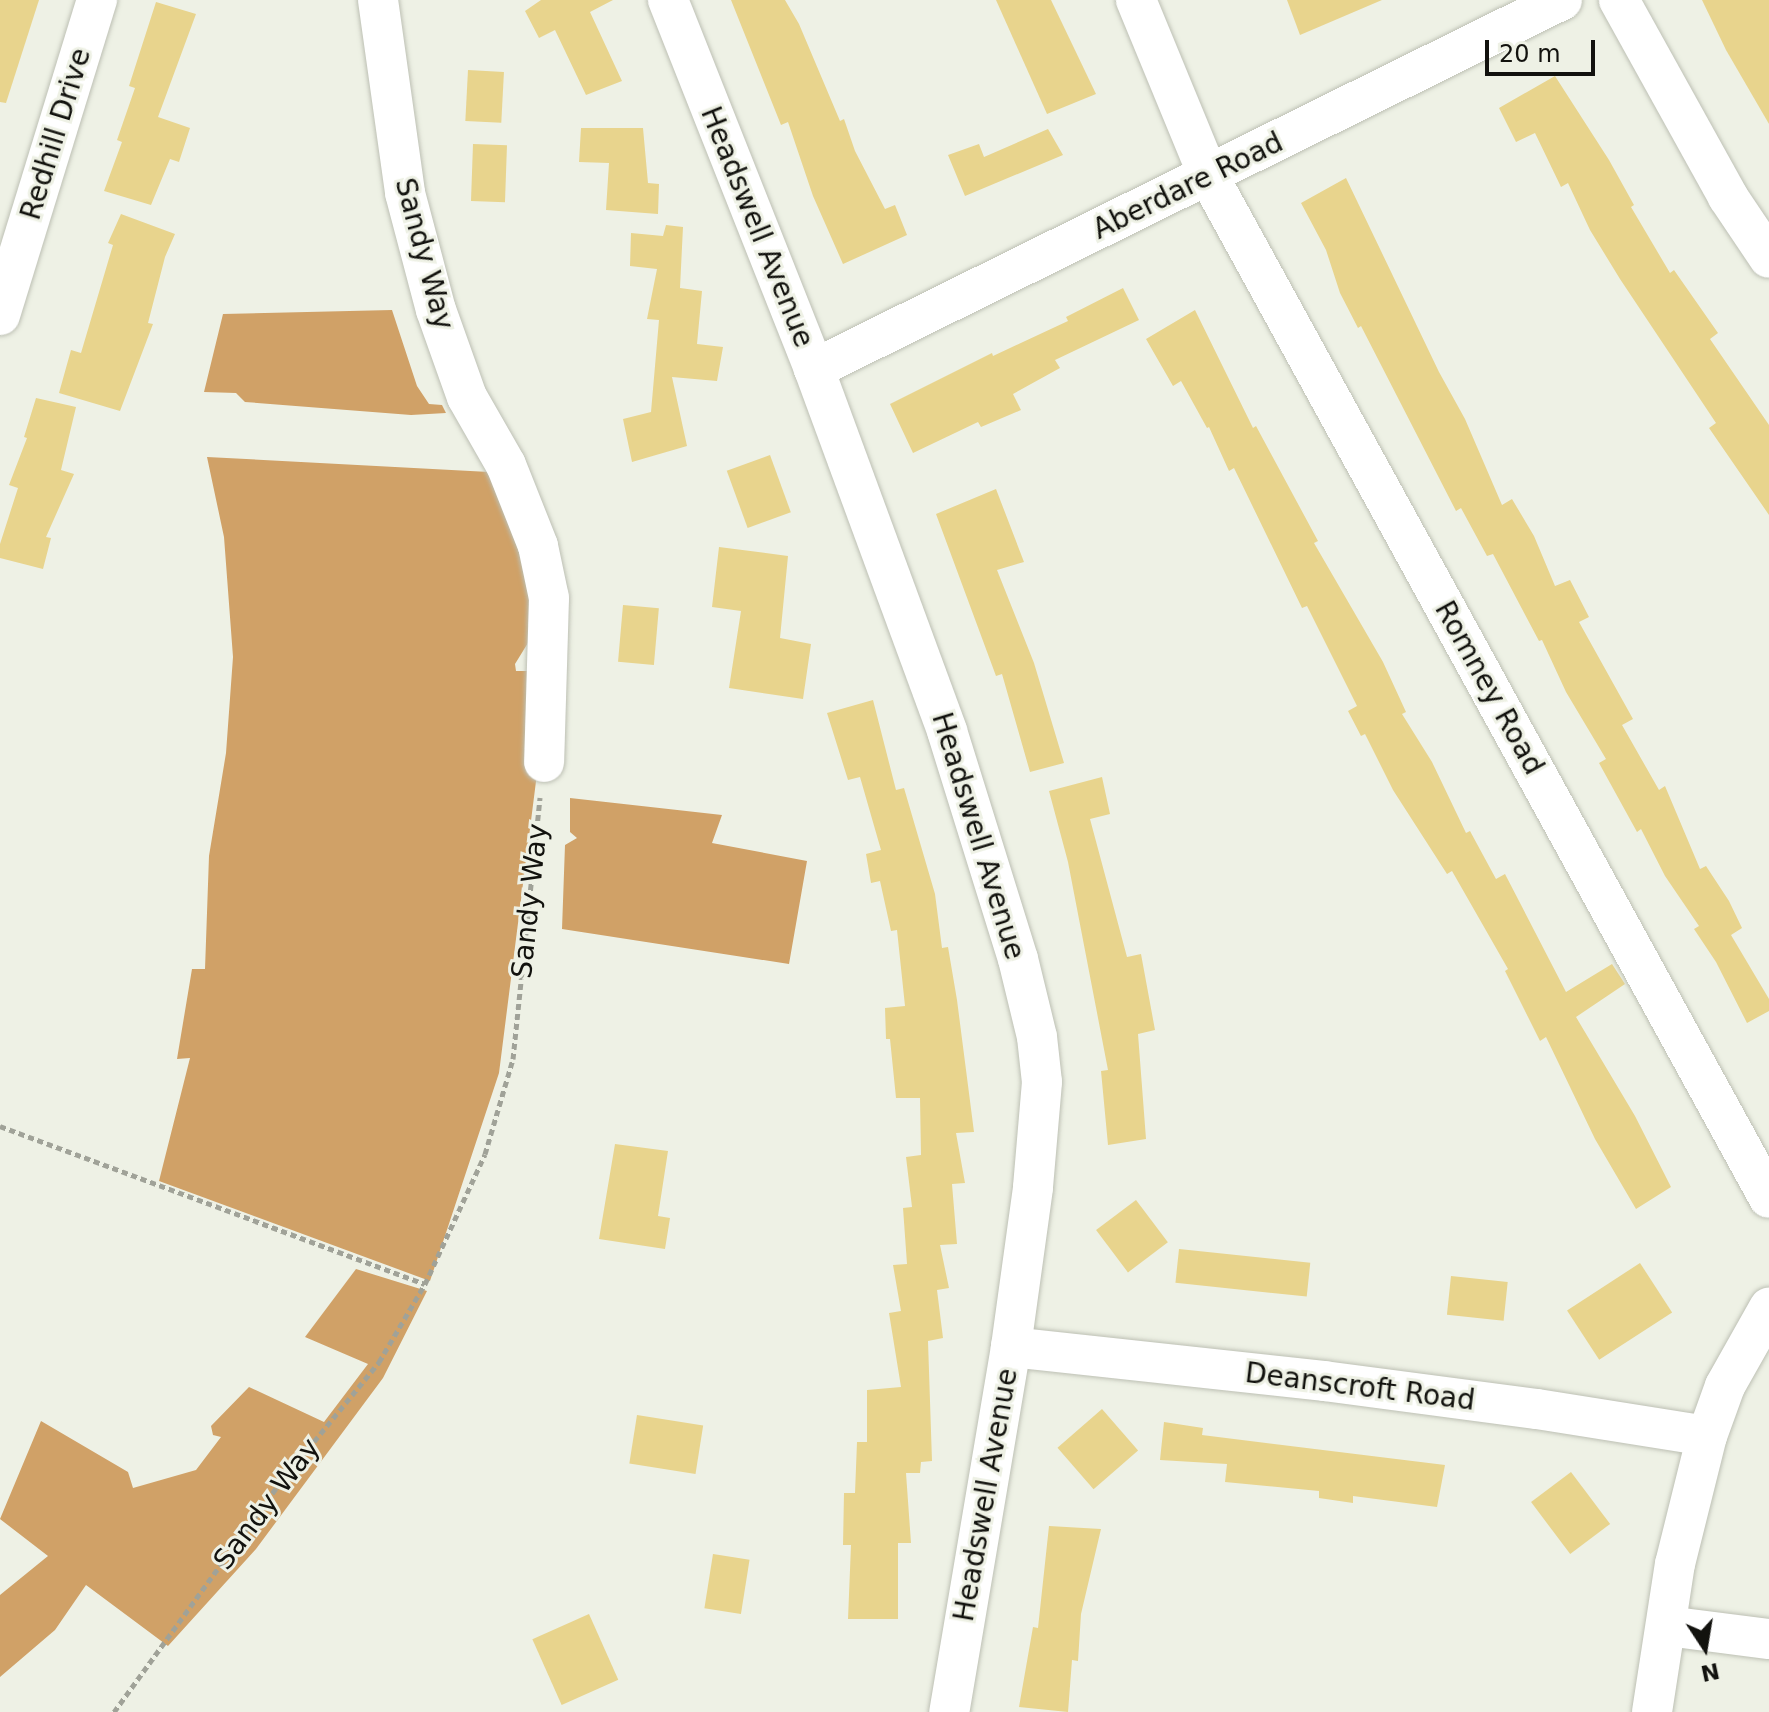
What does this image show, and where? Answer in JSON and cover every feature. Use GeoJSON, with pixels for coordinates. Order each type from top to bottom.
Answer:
{"type":"FeatureCollection","features":[{"type":"Feature","properties":{"kind":"street","name":"Redhill Drive"},"geometry":{"type":"LineString","coordinates":[[0,315],[97,0]]}},
{"type":"Feature","properties":{"kind":"street","name":"Sandy Way"},"geometry":{"type":"LineString","coordinates":[[378,0],[405,193],[436,310],[467,397],[506,465],[538,546],[549,598],[544,762]]}},
{"type":"Feature","properties":{"kind":"street","name":"Headswell Avenue"},"geometry":{"type":"LineString","coordinates":[[668,0],[814,369],[947,731],[1018,959],[1037,1037],[1042,1082],[1039,1133],[1011,1347],[949,1712]]}},
{"type":"Feature","properties":{"kind":"street","name":"Romney Road"},"geometry":{"type":"LineString","coordinates":[[1136,0],[1209,177],[1769,1198]]}},
{"type":"Feature","properties":{"kind":"street","name":"Aberdare Road"},"geometry":{"type":"LineString","coordinates":[[814,369],[1209,177],[1562,0]]}},
{"type":"Feature","properties":{"kind":"street"},"geometry":{"type":"LineString","coordinates":[[1619,0],[1728,197],[1769,258]]}},
{"type":"Feature","properties":{"kind":"street"},"geometry":{"type":"LineString","coordinates":[[1652,1712],[1675,1564],[1707,1436],[1725,1386],[1769,1308]]}},
{"type":"Feature","properties":{"kind":"street","name":"Deanscroft Road"},"geometry":{"type":"LineString","coordinates":[[1011,1347],[1324,1381],[1537,1409],[1707,1436]]}},
{"type":"Feature","properties":{"kind":"street"},"geometry":{"type":"LineString","coordinates":[[1667,1626],[1769,1639]]}},
{"type":"Feature","properties":{"kind":"path","name":"Sandy Way"},"geometry":{"type":"LineString","coordinates":[[114,1712],[276,1488],[379,1362],[425,1284],[485,1154],[513,1059],[544,762]]}},
{"type":"Feature","properties":{"kind":"path"},"geometry":{"type":"LineString","coordinates":[[0,1126],[425,1284]]}},
{"type":"Feature","properties":{"kind":"shaded area"},"geometry":{"type":"Polygon","coordinates":[[[392,310],[417,386],[429,404],[442,405],[446,413],[411,415],[245,402],[236,393],[204,392],[223,314],[392,310]]]}},
{"type":"Feature","properties":{"kind":"shaded area"},"geometry":{"type":"Polygon","coordinates":[[[207,457],[489,472],[536,597],[531,638],[515,664],[516,671],[550,671],[499,1073],[430,1281],[159,1181],[190,1058],[177,1059],[192,969],[205,969],[209,856],[226,753],[233,657],[224,537],[207,457]]]}},
{"type":"Feature","properties":{"kind":"shaded area"},"geometry":{"type":"Polygon","coordinates":[[[570,798],[722,815],[712,843],[807,861],[789,964],[562,929],[565,845],[577,838],[570,832],[570,798]]]}},
{"type":"Feature","properties":{"kind":"shaded area"},"geometry":{"type":"Polygon","coordinates":[[[356,1269],[427,1291],[383,1378],[256,1549],[168,1646],[86,1585],[55,1630],[0,1677],[0,1595],[48,1556],[0,1519],[41,1421],[128,1472],[133,1488],[196,1470],[221,1437],[213,1435],[211,1426],[249,1387],[324,1422],[368,1364],[305,1337],[356,1269]]]}},
{"type":"Feature","properties":{"kind":"building"},"geometry":{"type":"Polygon","coordinates":[[[0,0],[39,0],[6,103],[0,102],[0,0]]]}},
{"type":"Feature","properties":{"kind":"building"},"geometry":{"type":"Polygon","coordinates":[[[541,0],[613,0],[590,12],[622,81],[586,95],[555,30],[539,38],[525,11],[541,0]]]}},
{"type":"Feature","properties":{"kind":"building"},"geometry":{"type":"Polygon","coordinates":[[[731,0],[785,0],[799,24],[840,121],[844,119],[855,151],[885,209],[895,205],[907,235],[843,264],[813,196],[788,122],[781,125],[731,0]]]}},
{"type":"Feature","properties":{"kind":"building"},"geometry":{"type":"Polygon","coordinates":[[[996,0],[1051,0],[1096,94],[1047,114],[996,0]]]}},
{"type":"Feature","properties":{"kind":"building"},"geometry":{"type":"Polygon","coordinates":[[[1287,0],[1382,0],[1300,35],[1287,0]]]}},
{"type":"Feature","properties":{"kind":"building"},"geometry":{"type":"Polygon","coordinates":[[[1702,0],[1769,0],[1769,124],[1726,50],[1702,0]]]}},
{"type":"Feature","properties":{"kind":"building"},"geometry":{"type":"Polygon","coordinates":[[[156,2],[196,14],[158,117],[190,128],[179,162],[170,159],[151,205],[104,191],[122,142],[117,140],[135,88],[129,86],[156,2]]]}},
{"type":"Feature","properties":{"kind":"building"},"geometry":{"type":"Polygon","coordinates":[[[468,70],[504,72],[501,123],[465,121],[468,70]]]}},
{"type":"Feature","properties":{"kind":"building"},"geometry":{"type":"Polygon","coordinates":[[[1555,76],[1609,160],[1634,205],[1631,207],[1670,273],[1674,270],[1718,333],[1710,339],[1769,425],[1769,515],[1709,428],[1716,423],[1620,279],[1590,230],[1568,183],[1561,187],[1535,133],[1516,142],[1499,108],[1555,76]]]}},
{"type":"Feature","properties":{"kind":"building"},"geometry":{"type":"Polygon","coordinates":[[[581,128],[643,128],[648,183],[659,184],[658,214],[606,210],[609,163],[579,162],[581,128]]]}},
{"type":"Feature","properties":{"kind":"building"},"geometry":{"type":"Polygon","coordinates":[[[1048,129],[1063,155],[965,196],[948,155],[979,144],[984,157],[1048,129]]]}},
{"type":"Feature","properties":{"kind":"building"},"geometry":{"type":"Polygon","coordinates":[[[473,144],[507,145],[505,202],[471,201],[473,144]]]}},
{"type":"Feature","properties":{"kind":"building"},"geometry":{"type":"Polygon","coordinates":[[[1346,178],[1439,372],[1465,419],[1502,505],[1512,499],[1534,536],[1555,586],[1570,580],[1589,617],[1579,622],[1633,719],[1622,725],[1659,790],[1665,786],[1700,869],[1706,866],[1742,928],[1731,935],[1769,999],[1769,1011],[1747,1023],[1716,962],[1694,929],[1699,926],[1665,876],[1641,829],[1637,832],[1599,763],[1606,759],[1566,692],[1542,640],[1539,641],[1493,554],[1487,556],[1461,508],[1456,511],[1361,326],[1358,328],[1340,293],[1326,250],[1301,203],[1346,178]]]}},
{"type":"Feature","properties":{"kind":"building"},"geometry":{"type":"Polygon","coordinates":[[[121,214],[175,234],[165,257],[148,323],[153,324],[120,411],[59,393],[71,350],[81,353],[113,245],[108,243],[121,214]]]}},
{"type":"Feature","properties":{"kind":"building"},"geometry":{"type":"Polygon","coordinates":[[[666,225],[683,227],[680,288],[702,291],[697,344],[723,347],[717,381],[672,377],[687,446],[632,462],[623,419],[651,412],[659,320],[647,319],[657,269],[630,266],[631,233],[663,236],[666,225]]]}},
{"type":"Feature","properties":{"kind":"building"},"geometry":{"type":"Polygon","coordinates":[[[1123,288],[1139,320],[1055,360],[1060,368],[1013,394],[1021,410],[981,427],[978,422],[913,453],[890,404],[992,353],[993,356],[1068,321],[1066,317],[1123,288]]]}},
{"type":"Feature","properties":{"kind":"building"},"geometry":{"type":"Polygon","coordinates":[[[1195,310],[1253,428],[1256,426],[1318,541],[1314,543],[1383,662],[1406,712],[1402,714],[1432,762],[1466,833],[1470,831],[1496,879],[1505,874],[1566,992],[1612,964],[1625,984],[1576,1017],[1635,1116],[1671,1187],[1636,1209],[1595,1139],[1546,1037],[1540,1041],[1505,971],[1508,969],[1452,871],[1447,874],[1393,790],[1365,734],[1361,736],[1348,711],[1357,706],[1307,606],[1302,608],[1234,468],[1229,471],[1209,427],[1181,381],[1173,386],[1146,339],[1195,310]]]}},
{"type":"Feature","properties":{"kind":"building"},"geometry":{"type":"Polygon","coordinates":[[[36,398],[76,407],[61,470],[74,474],[46,537],[51,538],[43,569],[0,558],[0,544],[18,488],[9,485],[27,438],[24,437],[36,398]]]}},
{"type":"Feature","properties":{"kind":"building"},"geometry":{"type":"Polygon","coordinates":[[[770,455],[791,512],[748,528],[727,471],[770,455]]]}},
{"type":"Feature","properties":{"kind":"building"},"geometry":{"type":"Polygon","coordinates":[[[996,489],[1024,562],[997,570],[1034,663],[1064,763],[1030,772],[1002,674],[996,676],[936,514],[996,489]]]}},
{"type":"Feature","properties":{"kind":"building"},"geometry":{"type":"Polygon","coordinates":[[[719,547],[788,556],[780,638],[811,644],[803,699],[729,688],[741,611],[712,607],[719,547]]]}},
{"type":"Feature","properties":{"kind":"building"},"geometry":{"type":"Polygon","coordinates":[[[623,605],[659,608],[654,665],[618,662],[623,605]]]}},
{"type":"Feature","properties":{"kind":"building"},"geometry":{"type":"Polygon","coordinates":[[[873,700],[896,790],[904,788],[935,894],[942,948],[948,947],[974,1132],[956,1133],[965,1183],[952,1184],[957,1244],[940,1245],[949,1288],[937,1290],[943,1338],[928,1341],[932,1461],[921,1462],[920,1473],[906,1473],[911,1543],[898,1543],[898,1619],[848,1619],[851,1545],[843,1545],[844,1493],[855,1493],[857,1442],[867,1442],[867,1390],[901,1387],[889,1313],[901,1311],[893,1265],[907,1264],[903,1208],[912,1207],[906,1157],[921,1155],[920,1098],[896,1098],[890,1039],[886,1039],[885,1008],[905,1006],[897,930],[891,931],[880,881],[871,883],[866,854],[881,850],[860,777],[848,780],[827,713],[873,700]]]}},
{"type":"Feature","properties":{"kind":"building"},"geometry":{"type":"Polygon","coordinates":[[[1102,777],[1110,814],[1090,819],[1127,957],[1141,954],[1155,1030],[1138,1034],[1146,1139],[1108,1145],[1101,1071],[1108,1070],[1068,862],[1049,791],[1102,777]]]}},
{"type":"Feature","properties":{"kind":"building"},"geometry":{"type":"Polygon","coordinates":[[[615,1144],[668,1151],[658,1216],[670,1218],[665,1249],[599,1239],[615,1144]]]}},
{"type":"Feature","properties":{"kind":"building"},"geometry":{"type":"Polygon","coordinates":[[[1136,1200],[1168,1242],[1128,1272],[1096,1230],[1136,1200]]]}},
{"type":"Feature","properties":{"kind":"building"},"geometry":{"type":"Polygon","coordinates":[[[1179,1249],[1310,1263],[1307,1297],[1175,1283],[1179,1249]]]}},
{"type":"Feature","properties":{"kind":"building"},"geometry":{"type":"Polygon","coordinates":[[[1640,1263],[1672,1312],[1599,1360],[1567,1310],[1640,1263]]]}},
{"type":"Feature","properties":{"kind":"building"},"geometry":{"type":"Polygon","coordinates":[[[1451,1276],[1508,1282],[1504,1321],[1447,1315],[1451,1276]]]}},
{"type":"Feature","properties":{"kind":"building"},"geometry":{"type":"Polygon","coordinates":[[[1102,1409],[1138,1451],[1094,1489],[1057,1448],[1102,1409]]]}},
{"type":"Feature","properties":{"kind":"building"},"geometry":{"type":"Polygon","coordinates":[[[637,1415],[703,1425],[696,1474],[629,1463],[637,1415]]]}},
{"type":"Feature","properties":{"kind":"building"},"geometry":{"type":"Polygon","coordinates":[[[1164,1422],[1203,1428],[1202,1435],[1445,1465],[1437,1507],[1353,1496],[1353,1503],[1319,1498],[1319,1491],[1225,1482],[1227,1464],[1160,1460],[1164,1422]]]}},
{"type":"Feature","properties":{"kind":"building"},"geometry":{"type":"Polygon","coordinates":[[[1571,1472],[1610,1524],[1570,1554],[1531,1502],[1571,1472]]]}},
{"type":"Feature","properties":{"kind":"building"},"geometry":{"type":"Polygon","coordinates":[[[1049,1526],[1101,1529],[1081,1614],[1078,1661],[1072,1660],[1068,1712],[1019,1707],[1033,1627],[1038,1628],[1049,1526]]]}},
{"type":"Feature","properties":{"kind":"building"},"geometry":{"type":"Polygon","coordinates":[[[713,1554],[750,1560],[741,1614],[704,1608],[713,1554]]]}},
{"type":"Feature","properties":{"kind":"building"},"geometry":{"type":"Polygon","coordinates":[[[589,1614],[618,1680],[562,1705],[532,1639],[589,1614]]]}}]}
